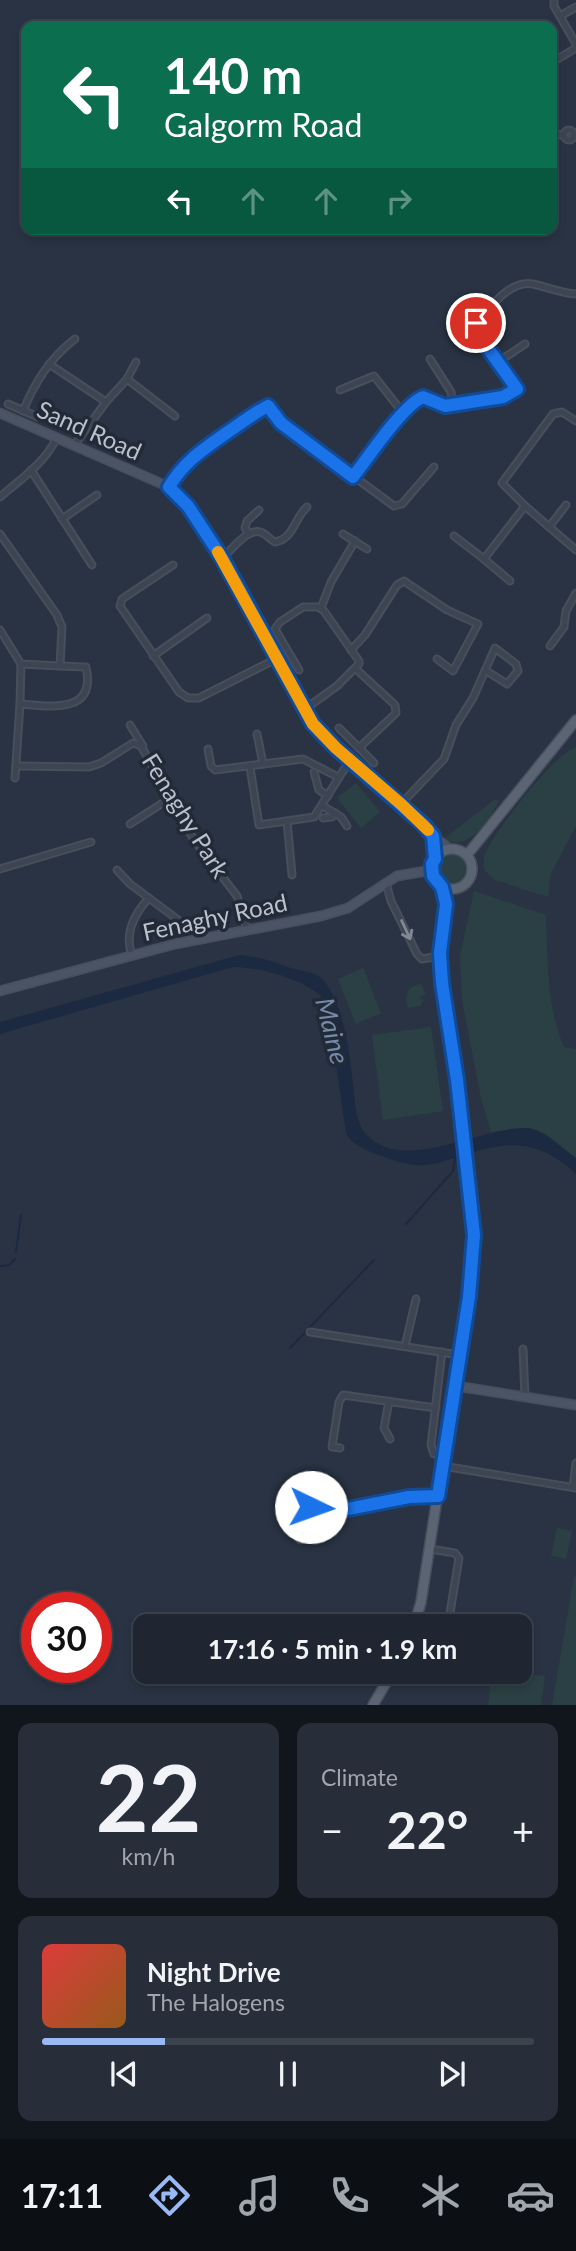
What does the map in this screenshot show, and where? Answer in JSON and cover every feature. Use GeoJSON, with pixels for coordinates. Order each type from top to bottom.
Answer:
{"type":"FeatureCollection","features":[{"type":"Feature","properties":{"kind":"main road"},"geometry":{"type":"LineString","coordinates":[[467,855],[576,720]]}},
{"type":"Feature","properties":{"kind":"main road"},"geometry":{"type":"LineString","coordinates":[[446,904],[470,879],[472,867],[467,855],[456,849],[439,854],[432,870],[435,881],[450,890],[461,887]]}},
{"type":"Feature","properties":{"kind":"main road"},"geometry":{"type":"LineString","coordinates":[[418,1614],[456,1386],[474,1235],[440,953],[446,904],[442,887]]}},
{"type":"Feature","properties":{"kind":"main road"},"geometry":{"type":"LineString","coordinates":[[373,1705],[385,1684]]}},
{"type":"Feature","properties":{"kind":"street"},"geometry":{"type":"LineString","coordinates":[[554,0],[554,6],[576,46],[557,59]]}},
{"type":"Feature","properties":{"kind":"street"},"geometry":{"type":"LineString","coordinates":[[560,16],[576,7]]}},
{"type":"Feature","properties":{"kind":"street"},"geometry":{"type":"LineString","coordinates":[[557,134],[564,135],[570,130],[575,135]]}},
{"type":"Feature","properties":{"kind":"street"},"geometry":{"type":"LineString","coordinates":[[353,477],[403,413],[423,397],[445,406],[503,397],[517,389],[476,330],[476,323],[499,298],[517,284],[527,283],[576,294]]}},
{"type":"Feature","properties":{"kind":"street"},"geometry":{"type":"LineString","coordinates":[[23,411],[34,386],[49,364],[75,339]]}},
{"type":"Feature","properties":{"kind":"street"},"geometry":{"type":"LineString","coordinates":[[498,362],[525,344]]}},
{"type":"Feature","properties":{"kind":"street"},"geometry":{"type":"LineString","coordinates":[[430,359],[451,392],[453,405]]}},
{"type":"Feature","properties":{"kind":"street"},"geometry":{"type":"LineString","coordinates":[[75,444],[127,379],[136,362]]}},
{"type":"Feature","properties":{"kind":"street"},"geometry":{"type":"LineString","coordinates":[[49,364],[106,402]]}},
{"type":"Feature","properties":{"kind":"street"},"geometry":{"type":"LineString","coordinates":[[340,390],[374,376],[403,413]]}},
{"type":"Feature","properties":{"kind":"street"},"geometry":{"type":"LineString","coordinates":[[127,379],[176,416]]}},
{"type":"Feature","properties":{"kind":"street"},"geometry":{"type":"LineString","coordinates":[[8,404],[38,417]]}},
{"type":"Feature","properties":{"kind":"street"},"geometry":{"type":"LineString","coordinates":[[169,487],[177,472],[192,457],[268,406],[281,423],[394,506],[398,507],[433,467]]}},
{"type":"Feature","properties":{"kind":"street"},"geometry":{"type":"LineString","coordinates":[[576,421],[562,412],[553,414],[502,483],[576,550]]}},
{"type":"Feature","properties":{"kind":"street","name":"Sand Road"},"geometry":{"type":"LineString","coordinates":[[0,413],[169,487],[188,506],[222,558],[313,724],[450,849]]}},
{"type":"Feature","properties":{"kind":"street"},"geometry":{"type":"LineString","coordinates":[[0,497],[31,470],[52,447],[57,437]]}},
{"type":"Feature","properties":{"kind":"street"},"geometry":{"type":"LineString","coordinates":[[31,470],[92,565]]}},
{"type":"Feature","properties":{"kind":"street"},"geometry":{"type":"LineString","coordinates":[[62,519],[97,495]]}},
{"type":"Feature","properties":{"kind":"street"},"geometry":{"type":"LineString","coordinates":[[549,527],[566,505]]}},
{"type":"Feature","properties":{"kind":"street"},"geometry":{"type":"LineString","coordinates":[[484,559],[525,506]]}},
{"type":"Feature","properties":{"kind":"street"},"geometry":{"type":"LineString","coordinates":[[222,558],[249,534],[261,532],[275,542],[282,541],[293,530],[300,514],[307,507]]}},
{"type":"Feature","properties":{"kind":"street"},"geometry":{"type":"LineString","coordinates":[[249,534],[245,528],[246,523],[259,510]]}},
{"type":"Feature","properties":{"kind":"street"},"geometry":{"type":"LineString","coordinates":[[0,534],[62,627],[60,666]]}},
{"type":"Feature","properties":{"kind":"street"},"geometry":{"type":"LineString","coordinates":[[343,534],[367,549]]}},
{"type":"Feature","properties":{"kind":"street"},"geometry":{"type":"LineString","coordinates":[[454,536],[510,581]]}},
{"type":"Feature","properties":{"kind":"street"},"geometry":{"type":"LineString","coordinates":[[0,546],[6,541]]}},
{"type":"Feature","properties":{"kind":"street"},"geometry":{"type":"LineString","coordinates":[[321,608],[331,582],[355,541]]}},
{"type":"Feature","properties":{"kind":"street"},"geometry":{"type":"LineString","coordinates":[[173,565],[120,602],[120,606],[179,692],[188,698],[199,698],[276,659]]}},
{"type":"Feature","properties":{"kind":"street"},"geometry":{"type":"LineString","coordinates":[[351,650],[365,635],[397,585],[404,582],[447,610],[478,624],[453,671],[437,659]]}},
{"type":"Feature","properties":{"kind":"street"},"geometry":{"type":"LineString","coordinates":[[550,646],[564,627],[566,611],[576,593]]}},
{"type":"Feature","properties":{"kind":"street"},"geometry":{"type":"LineString","coordinates":[[299,670],[276,632],[276,626],[307,605],[321,608],[359,661],[356,668],[337,686],[304,709]]}},
{"type":"Feature","properties":{"kind":"street"},"geometry":{"type":"LineString","coordinates":[[153,656],[207,618]]}},
{"type":"Feature","properties":{"kind":"street"},"geometry":{"type":"LineString","coordinates":[[0,630],[21,664],[15,778]]}},
{"type":"Feature","properties":{"kind":"street"},"geometry":{"type":"LineString","coordinates":[[401,804],[444,759],[456,725],[473,698],[485,670],[495,648],[516,664],[519,671],[507,684],[485,670]]}},
{"type":"Feature","properties":{"kind":"street"},"geometry":{"type":"LineString","coordinates":[[20,704],[64,706],[79,699],[87,686],[86,667],[21,664]]}},
{"type":"Feature","properties":{"kind":"street"},"geometry":{"type":"LineString","coordinates":[[356,668],[395,705],[396,713],[359,748]]}},
{"type":"Feature","properties":{"kind":"street"},"geometry":{"type":"LineString","coordinates":[[130,725],[147,754]]}},
{"type":"Feature","properties":{"kind":"street"},"geometry":{"type":"LineString","coordinates":[[339,728],[373,763]]}},
{"type":"Feature","properties":{"kind":"street"},"geometry":{"type":"LineString","coordinates":[[257,734],[264,764]]}},
{"type":"Feature","properties":{"kind":"street","name":"Fenaghy Park"},"geometry":{"type":"LineString","coordinates":[[16,766],[89,766],[101,763],[133,744],[141,747],[172,797],[194,840],[237,896],[247,929]]}},
{"type":"Feature","properties":{"kind":"street"},"geometry":{"type":"LineString","coordinates":[[208,749],[211,766],[215,771],[303,759],[338,777]]}},
{"type":"Feature","properties":{"kind":"street"},"geometry":{"type":"LineString","coordinates":[[250,767],[259,825],[314,817],[350,760]]}},
{"type":"Feature","properties":{"kind":"street"},"geometry":{"type":"LineString","coordinates":[[314,772],[319,790],[328,796]]}},
{"type":"Feature","properties":{"kind":"street"},"geometry":{"type":"LineString","coordinates":[[130,824],[172,797]]}},
{"type":"Feature","properties":{"kind":"street"},"geometry":{"type":"LineString","coordinates":[[323,806],[335,813],[347,826]]}},
{"type":"Feature","properties":{"kind":"street"},"geometry":{"type":"LineString","coordinates":[[323,818],[332,817],[335,813]]}},
{"type":"Feature","properties":{"kind":"street"},"geometry":{"type":"LineString","coordinates":[[287,821],[292,875]]}},
{"type":"Feature","properties":{"kind":"street"},"geometry":{"type":"LineString","coordinates":[[433,836],[435,859]]}},
{"type":"Feature","properties":{"kind":"street"},"geometry":{"type":"LineString","coordinates":[[0,869],[91,842]]}},
{"type":"Feature","properties":{"kind":"street"},"geometry":{"type":"LineString","coordinates":[[117,870],[130,884],[185,925]]}},
{"type":"Feature","properties":{"kind":"street","name":"Fenaghy Road"},"geometry":{"type":"LineString","coordinates":[[0,991],[132,955],[339,911],[397,876],[432,870]]}},
{"type":"Feature","properties":{"kind":"street"},"geometry":{"type":"LineString","coordinates":[[386,883],[391,901],[417,954],[428,958],[440,953]]}},
{"type":"Feature","properties":{"kind":"street"},"geometry":{"type":"LineString","coordinates":[[132,955],[129,948],[130,927],[139,908],[149,898]]}},
{"type":"Feature","properties":{"kind":"street"},"geometry":{"type":"LineString","coordinates":[[405,1346],[416,1299]]}},
{"type":"Feature","properties":{"kind":"street"},"geometry":{"type":"LineString","coordinates":[[310,1332],[459,1355]]}},
{"type":"Feature","properties":{"kind":"street"},"geometry":{"type":"LineString","coordinates":[[523,1349],[525,1397]]}},
{"type":"Feature","properties":{"kind":"street"},"geometry":{"type":"LineString","coordinates":[[434,1454],[431,1445],[442,1352]]}},
{"type":"Feature","properties":{"kind":"street"},"geometry":{"type":"LineString","coordinates":[[456,1386],[576,1405]]}},
{"type":"Feature","properties":{"kind":"street"},"geometry":{"type":"LineString","coordinates":[[340,1448],[332,1447],[342,1396],[436,1408]]}},
{"type":"Feature","properties":{"kind":"street"},"geometry":{"type":"LineString","coordinates":[[389,1401],[384,1428],[390,1439]]}},
{"type":"Feature","properties":{"kind":"street"},"geometry":{"type":"LineString","coordinates":[[443,1466],[574,1488],[576,1463]]}},
{"type":"Feature","properties":{"kind":"street"},"geometry":{"type":"LineString","coordinates":[[300,1540],[300,1506],[348,1509],[409,1497],[438,1496]]}},
{"type":"Feature","properties":{"kind":"street"},"geometry":{"type":"LineString","coordinates":[[430,1549],[455,1553],[460,1558],[450,1614]]}},
{"type":"Feature","properties":{"kind":"green space"},"geometry":{"type":"Polygon","coordinates":[[[576,747],[576,826],[551,873],[548,897],[495,880],[484,870],[484,856],[491,843],[540,778],[554,763],[576,747]]]}},
{"type":"Feature","properties":{"kind":"green space"},"geometry":{"type":"Polygon","coordinates":[[[356,783],[380,812],[361,828],[337,798],[356,783]]]}},
{"type":"Feature","properties":{"kind":"green space"},"geometry":{"type":"Polygon","coordinates":[[[495,799],[499,801],[477,832],[461,842],[444,839],[495,799]]]}},
{"type":"Feature","properties":{"kind":"green space"},"geometry":{"type":"Polygon","coordinates":[[[451,853],[462,857],[466,868],[462,879],[451,883],[440,879],[436,868],[440,857],[451,853]]]}},
{"type":"Feature","properties":{"kind":"green space"},"geometry":{"type":"Polygon","coordinates":[[[474,891],[546,915],[549,982],[554,1015],[564,1047],[576,1049],[576,1158],[545,1134],[528,1128],[491,1132],[481,1098],[462,1000],[460,956],[474,891]]]}},
{"type":"Feature","properties":{"kind":"green space"},"geometry":{"type":"Polygon","coordinates":[[[363,968],[381,1013],[356,1024],[338,979],[363,968]]]}},
{"type":"Feature","properties":{"kind":"green space"},"geometry":{"type":"Polygon","coordinates":[[[421,983],[426,994],[419,997],[424,1000],[420,1006],[408,1008],[406,999],[409,989],[421,983]]]}},
{"type":"Feature","properties":{"kind":"green space"},"geometry":{"type":"Polygon","coordinates":[[[431,1027],[443,1111],[383,1120],[372,1035],[431,1027]]]}},
{"type":"Feature","properties":{"kind":"green space"},"geometry":{"type":"Polygon","coordinates":[[[557,1528],[572,1531],[566,1559],[551,1556],[557,1528]]]}},
{"type":"Feature","properties":{"kind":"green space"},"geometry":{"type":"Polygon","coordinates":[[[574,1577],[576,1705],[552,1705],[574,1577]]]}},
{"type":"Feature","properties":{"kind":"green space"},"geometry":{"type":"Polygon","coordinates":[[[532,1675],[545,1676],[541,1705],[488,1705],[490,1684],[532,1684],[532,1675]]]}},
{"type":"Feature","properties":{"kind":"water","name":"Maine"},"geometry":{"type":"Polygon","coordinates":[[[239,955],[314,974],[329,987],[344,1028],[358,1118],[367,1135],[383,1146],[401,1150],[422,1149],[509,1129],[534,1129],[576,1158],[576,1174],[548,1154],[522,1146],[493,1147],[437,1163],[419,1165],[392,1160],[357,1145],[346,1133],[332,1037],[321,996],[291,979],[256,969],[233,967],[0,1034],[0,1022],[239,955]]]}},
{"type":"Feature","properties":{"kind":"waterway"},"geometry":{"type":"LineString","coordinates":[[406,1224],[453,1171],[455,1159]]}},
{"type":"Feature","properties":{"kind":"waterway"},"geometry":{"type":"LineString","coordinates":[[16,1252],[21,1215]]}},
{"type":"Feature","properties":{"kind":"waterway"},"geometry":{"type":"LineString","coordinates":[[0,1266],[9,1265],[15,1259]]}},
{"type":"Feature","properties":{"kind":"waterway"},"geometry":{"type":"LineString","coordinates":[[290,1348],[374,1260]]}},
{"type":"Feature","properties":{"kind":"slow traffic"},"geometry":{"type":"LineString","coordinates":[[218,552],[313,724],[428,830]]}},
{"type":"Feature","properties":{"kind":"route"},"geometry":{"type":"LineString","coordinates":[[311,1507],[348,1509],[409,1497],[438,1496],[469,1297],[474,1235],[457,1080],[442,983],[440,953],[446,904],[442,887],[433,876],[433,836],[313,724],[222,558],[188,506],[169,487],[177,472],[192,457],[268,406],[281,423],[353,477],[403,413],[418,399],[431,399],[445,406],[503,397],[517,389],[480,337],[476,323]]}}]}
